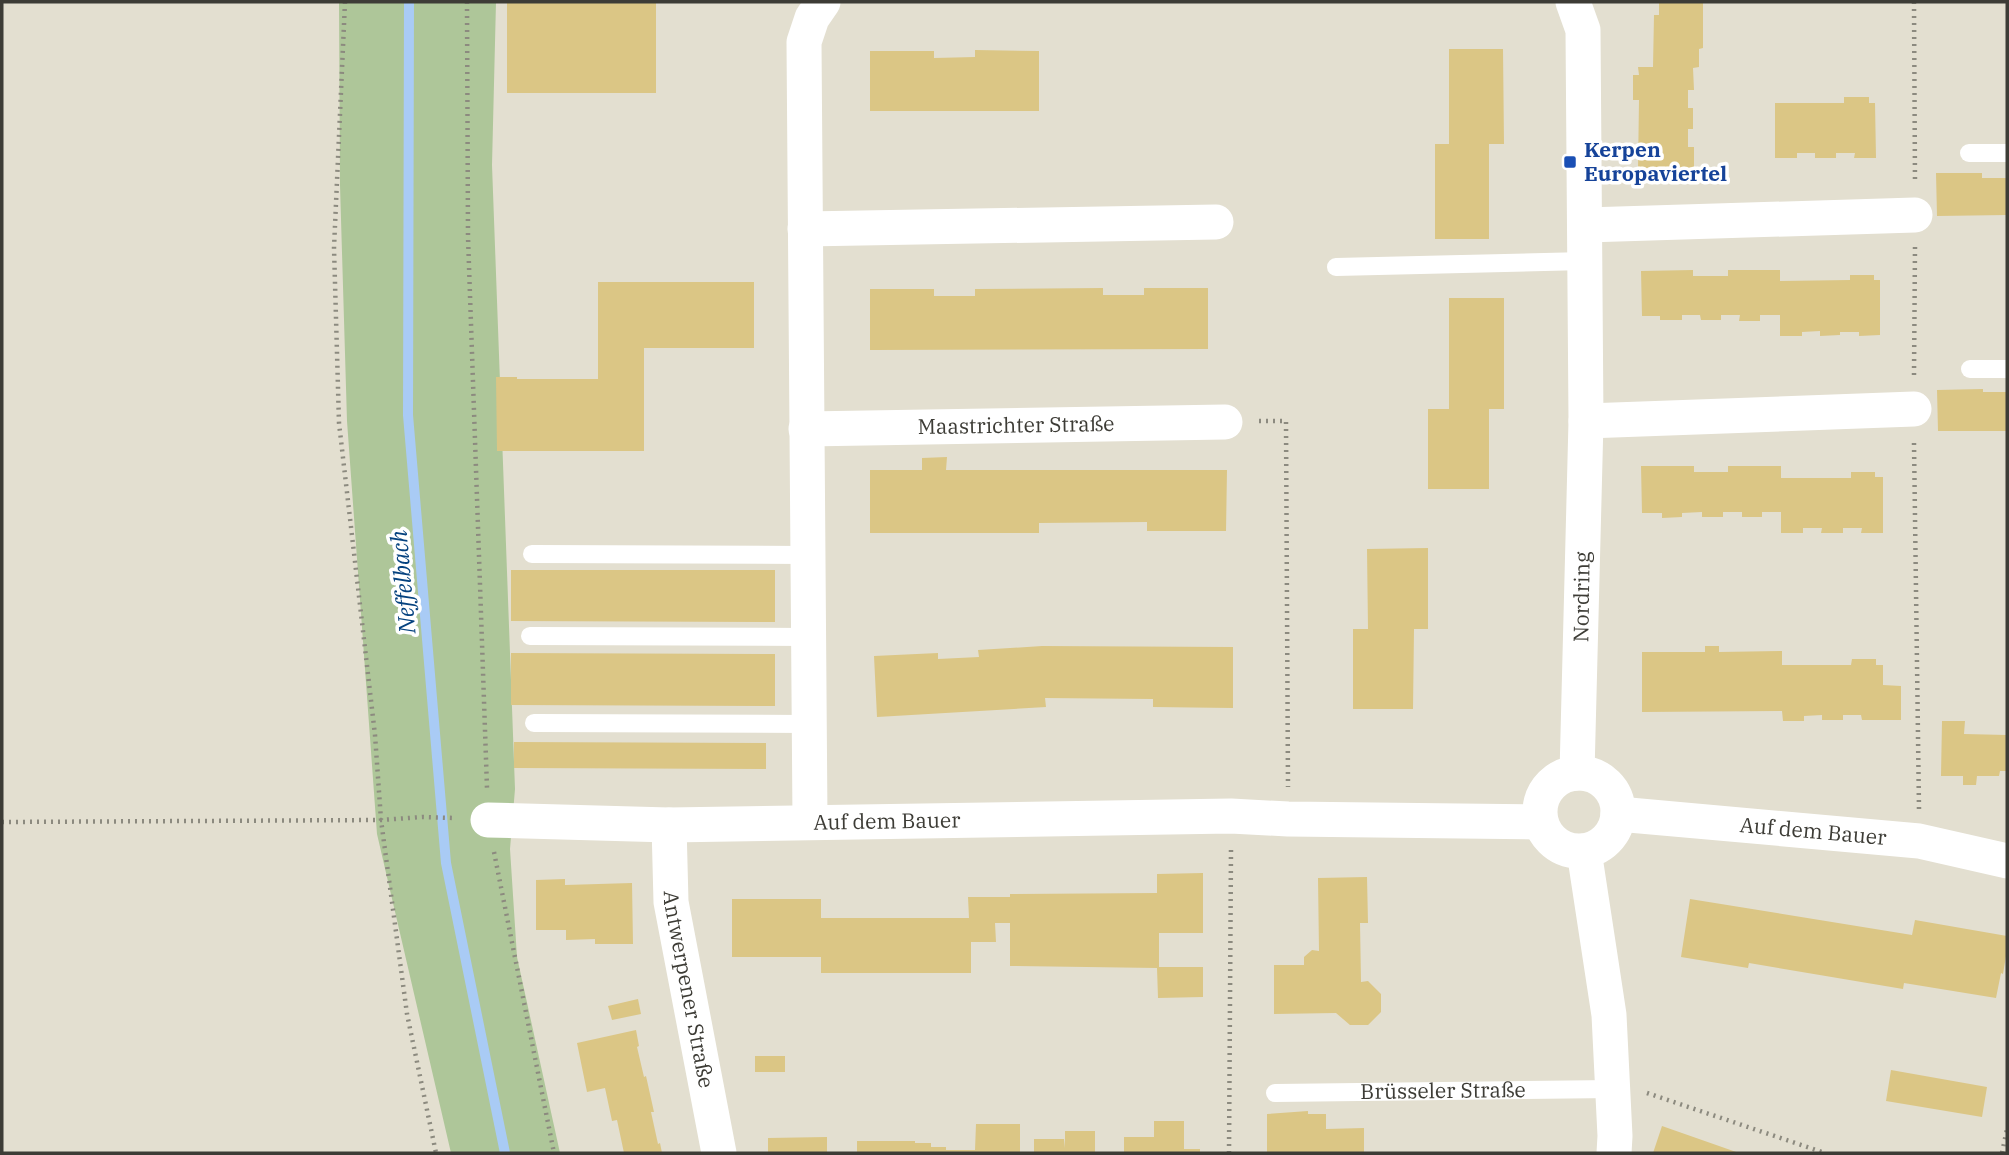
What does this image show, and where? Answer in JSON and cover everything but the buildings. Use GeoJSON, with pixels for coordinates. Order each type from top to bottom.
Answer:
{"type":"FeatureCollection","features":[{"type":"Feature","properties":{"kind":"street"},"geometry":{"type":"LineString","coordinates":[[810,821],[804,42],[812,18],[823,2]]}},
{"type":"Feature","properties":{"kind":"street","name":"Nordring"},"geometry":{"type":"LineString","coordinates":[[1573,2],[1583,30],[1586,225],[1586,421],[1577,773]]}},
{"type":"Feature","properties":{"kind":"street"},"geometry":{"type":"LineString","coordinates":[[1586,225],[1915,215]]}},
{"type":"Feature","properties":{"kind":"street"},"geometry":{"type":"LineString","coordinates":[[805,229],[1216,222]]}},
{"type":"Feature","properties":{"kind":"street"},"geometry":{"type":"LineString","coordinates":[[1586,421],[1914,409]]}},
{"type":"Feature","properties":{"kind":"street","name":"Maastrichter Straße"},"geometry":{"type":"LineString","coordinates":[[806,429],[1225,422]]}},
{"type":"Feature","properties":{"kind":"street"},"geometry":{"type":"LineString","coordinates":[[1577,773],[1593,775],[1606,784],[1615,797],[1618,814],[1608,839],[1597,847],[1584,851],[1570,850],[1557,845],[1547,835],[1539,808],[1552,784],[1563,776],[1577,773]]}},
{"type":"Feature","properties":{"kind":"street","name":"Auf dem Bauer"},"geometry":{"type":"LineString","coordinates":[[1618,814],[1919,841],[2007,861]]}},
{"type":"Feature","properties":{"kind":"street","name":"Auf dem Bauer"},"geometry":{"type":"LineString","coordinates":[[488,820],[669,825],[1231,816],[1541,822]]}},
{"type":"Feature","properties":{"kind":"street","name":"Antwerpener Straße"},"geometry":{"type":"LineString","coordinates":[[669,825],[671,902],[719,1153]]}},
{"type":"Feature","properties":{"kind":"street"},"geometry":{"type":"LineString","coordinates":[[1584,851],[1609,1016],[1614,1153]]}},
{"type":"Feature","properties":{"kind":"lane"},"geometry":{"type":"LineString","coordinates":[[1969,153],[2007,153]]}},
{"type":"Feature","properties":{"kind":"lane"},"geometry":{"type":"LineString","coordinates":[[1336,267],[1585,261]]}},
{"type":"Feature","properties":{"kind":"lane"},"geometry":{"type":"LineString","coordinates":[[1970,369],[2007,369]]}},
{"type":"Feature","properties":{"kind":"lane"},"geometry":{"type":"LineString","coordinates":[[531,554],[807,555]]}},
{"type":"Feature","properties":{"kind":"lane"},"geometry":{"type":"LineString","coordinates":[[530,636],[808,637]]}},
{"type":"Feature","properties":{"kind":"lane"},"geometry":{"type":"LineString","coordinates":[[534,723],[809,724]]}},
{"type":"Feature","properties":{"kind":"lane","name":"Brüsseler Straße"},"geometry":{"type":"LineString","coordinates":[[1275,1093],[1613,1085]]}},
{"type":"Feature","properties":{"kind":"path"},"geometry":{"type":"LineString","coordinates":[[345,2],[334,248],[339,423],[373,722],[381,820],[407,1014],[436,1153]]}},
{"type":"Feature","properties":{"kind":"path"},"geometry":{"type":"LineString","coordinates":[[467,2],[468,237],[488,820],[554,1153]]}},
{"type":"Feature","properties":{"kind":"path"},"geometry":{"type":"LineString","coordinates":[[1286,421],[1288,819]]}},
{"type":"Feature","properties":{"kind":"path"},"geometry":{"type":"LineString","coordinates":[[1228,1153],[1231,816]]}},
{"type":"Feature","properties":{"kind":"path"},"geometry":{"type":"LineString","coordinates":[[2,822],[381,820],[422,817]]}},
{"type":"Feature","properties":{"kind":"path"},"geometry":{"type":"LineString","coordinates":[[1613,1085],[1825,1153]]}},
{"type":"Feature","properties":{"kind":"path"},"geometry":{"type":"LineString","coordinates":[[2002,1153],[2007,1129]]}},
{"type":"Feature","properties":{"kind":"green space"},"geometry":{"type":"Polygon","coordinates":[[[339,2],[496,2],[492,165],[515,789],[510,849],[517,957],[560,1153],[451,1153],[377,834],[347,421],[340,185],[339,2]]]}},
{"type":"Feature","properties":{"kind":"waterway","name":"Neffelbach"},"geometry":{"type":"LineString","coordinates":[[409,2],[408,415],[446,863],[505,1153]]}},
{"type":"Feature","properties":{"kind":"place","name":"Kerpen Europaviertel"},"geometry":{"type":"Point","coordinates":[1570,162]}}]}
